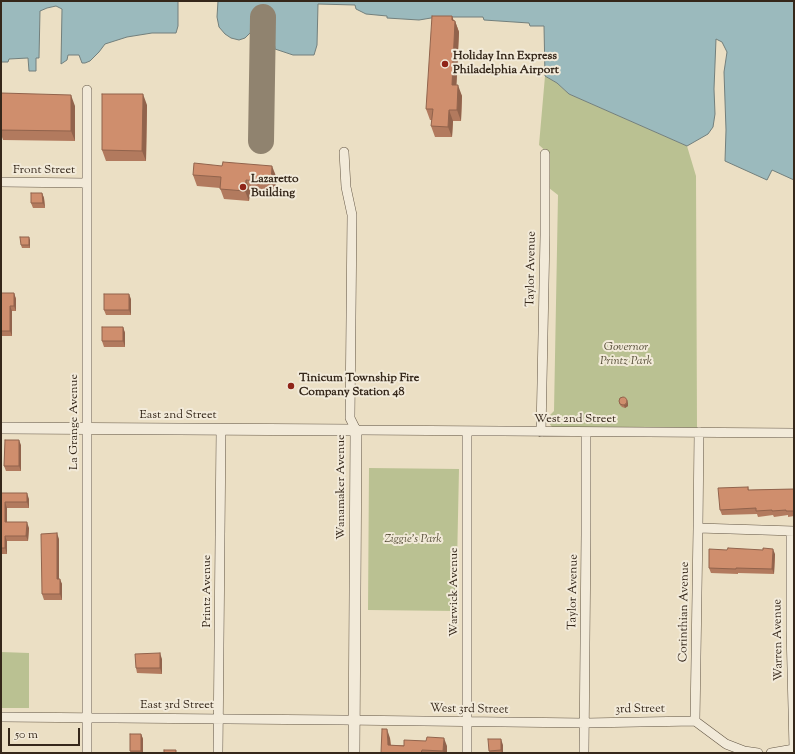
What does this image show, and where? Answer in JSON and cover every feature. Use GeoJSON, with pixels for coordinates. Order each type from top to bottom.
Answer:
{"type":"FeatureCollection","features":[{"type":"Feature","properties":{"kind":"street","name":"La Grange Avenue"},"geometry":{"type":"LineString","coordinates":[[87,90],[87,753]]}},
{"type":"Feature","properties":{"kind":"street","name":"Wanamaker Avenue"},"geometry":{"type":"LineString","coordinates":[[344,152],[346,188],[352,215],[350,418],[356,430],[354,753]]}},
{"type":"Feature","properties":{"kind":"street","name":"Taylor Avenue"},"geometry":{"type":"LineString","coordinates":[[541,432],[545,154]]}},
{"type":"Feature","properties":{"kind":"street","name":"Front Street"},"geometry":{"type":"LineString","coordinates":[[1,182],[87,183]]}},
{"type":"Feature","properties":{"kind":"street","name":"East 2nd Street"},"geometry":{"type":"LineString","coordinates":[[1,428],[356,430]]}},
{"type":"Feature","properties":{"kind":"street","name":"Printz Avenue"},"geometry":{"type":"LineString","coordinates":[[218,753],[221,429]]}},
{"type":"Feature","properties":{"kind":"street","name":"West 2nd Street"},"geometry":{"type":"LineString","coordinates":[[356,430],[794,433]]}},
{"type":"Feature","properties":{"kind":"street","name":"Warwick Avenue"},"geometry":{"type":"LineString","coordinates":[[467,431],[467,753]]}},
{"type":"Feature","properties":{"kind":"street","name":"Taylor Avenue"},"geometry":{"type":"LineString","coordinates":[[584,753],[586,432]]}},
{"type":"Feature","properties":{"kind":"street","name":"Corinthian Avenue"},"geometry":{"type":"LineString","coordinates":[[695,721],[698,432]]}},
{"type":"Feature","properties":{"kind":"street"},"geometry":{"type":"LineString","coordinates":[[698,528],[792,531]]}},
{"type":"Feature","properties":{"kind":"street","name":"Warren Avenue"},"geometry":{"type":"LineString","coordinates":[[792,531],[794,749]]}},
{"type":"Feature","properties":{"kind":"street","name":"East 3rd Street"},"geometry":{"type":"LineString","coordinates":[[1,717],[354,720]]}},
{"type":"Feature","properties":{"kind":"street","name":"West 3rd Street"},"geometry":{"type":"LineString","coordinates":[[354,720],[584,723]]}},
{"type":"Feature","properties":{"kind":"street","name":"3rd Street"},"geometry":{"type":"LineString","coordinates":[[584,723],[695,721]]}},
{"type":"Feature","properties":{"kind":"street"},"geometry":{"type":"LineString","coordinates":[[695,721],[726,744],[744,751],[758,753]]}},
{"type":"Feature","properties":{"kind":"street"},"geometry":{"type":"LineString","coordinates":[[771,753],[794,749]]}},
{"type":"Feature","properties":{"kind":"green space","name":"Governor Printz Park"},"geometry":{"type":"Polygon","coordinates":[[[545,76],[557,83],[569,94],[687,146],[696,176],[697,429],[557,428],[552,427],[549,423],[547,418],[554,411],[558,195],[549,188],[550,157],[548,153],[539,145],[545,76]]]}},
{"type":"Feature","properties":{"kind":"green space","name":"Ziggie's Park"},"geometry":{"type":"Polygon","coordinates":[[[369,468],[459,469],[456,611],[368,610],[369,468]]]}},
{"type":"Feature","properties":{"kind":"green space"},"geometry":{"type":"Polygon","coordinates":[[[1,652],[29,653],[29,708],[1,708],[1,652]]]}},
{"type":"Feature","properties":{"kind":"water"},"geometry":{"type":"Polygon","coordinates":[[[1,1],[178,1],[178,26],[176,33],[152,33],[127,37],[105,44],[90,61],[85,63],[82,63],[79,55],[68,55],[67,60],[61,64],[62,9],[56,6],[47,8],[40,11],[39,58],[36,58],[36,71],[29,71],[28,58],[9,59],[8,62],[1,61],[1,1]]]}},
{"type":"Feature","properties":{"kind":"water"},"geometry":{"type":"Polygon","coordinates":[[[218,1],[794,1],[794,180],[772,170],[767,180],[725,161],[726,130],[724,72],[727,52],[722,42],[716,39],[714,89],[715,114],[713,127],[708,134],[687,146],[569,94],[557,83],[545,76],[544,26],[530,26],[529,23],[484,20],[483,17],[437,17],[419,20],[387,18],[387,16],[366,14],[356,9],[355,5],[318,4],[317,45],[314,55],[293,55],[275,49],[272,27],[268,20],[263,17],[259,19],[252,31],[245,38],[239,40],[231,38],[225,34],[219,27],[217,17],[218,1]]]}},
{"type":"Feature","properties":{"kind":"building","name":"Holiday Inn Express Philadelphia Airport"},"geometry":{"type":"Polygon","coordinates":[[[432,16],[452,16],[452,20],[455,21],[452,85],[458,85],[457,110],[449,110],[448,127],[431,126],[433,109],[426,109],[432,16]]]}},
{"type":"Feature","properties":{"kind":"building"},"geometry":{"type":"Polygon","coordinates":[[[1,93],[71,95],[71,131],[1,130],[1,93]]]}},
{"type":"Feature","properties":{"kind":"building"},"geometry":{"type":"Polygon","coordinates":[[[102,94],[143,94],[142,151],[102,150],[102,94]]]}},
{"type":"Feature","properties":{"kind":"building"},"geometry":{"type":"Polygon","coordinates":[[[223,162],[272,166],[271,182],[246,180],[245,191],[220,189],[221,177],[193,175],[194,163],[222,166],[223,162]]]}},
{"type":"Feature","properties":{"kind":"building"},"geometry":{"type":"Polygon","coordinates":[[[31,193],[42,193],[43,203],[31,203],[31,193]]]}},
{"type":"Feature","properties":{"kind":"building"},"geometry":{"type":"Polygon","coordinates":[[[20,237],[29,237],[29,245],[21,245],[20,237]]]}},
{"type":"Feature","properties":{"kind":"building"},"geometry":{"type":"Polygon","coordinates":[[[1,293],[14,293],[14,306],[10,306],[10,331],[1,331],[1,293]]]}},
{"type":"Feature","properties":{"kind":"building"},"geometry":{"type":"Polygon","coordinates":[[[104,294],[129,294],[129,310],[104,310],[104,294]]]}},
{"type":"Feature","properties":{"kind":"building"},"geometry":{"type":"Polygon","coordinates":[[[102,327],[123,327],[123,341],[102,341],[102,327]]]}},
{"type":"Feature","properties":{"kind":"building"},"geometry":{"type":"Polygon","coordinates":[[[621,397],[625,397],[627,401],[625,405],[621,405],[619,403],[619,399],[621,397]]]}},
{"type":"Feature","properties":{"kind":"building"},"geometry":{"type":"Polygon","coordinates":[[[5,440],[19,440],[19,466],[4,466],[5,440]]]}},
{"type":"Feature","properties":{"kind":"building"},"geometry":{"type":"Polygon","coordinates":[[[748,487],[748,490],[794,489],[794,511],[756,511],[756,508],[720,510],[718,488],[748,487]]]}},
{"type":"Feature","properties":{"kind":"building"},"geometry":{"type":"Polygon","coordinates":[[[1,493],[27,493],[27,502],[5,502],[5,522],[27,522],[26,536],[5,536],[5,548],[1,548],[1,493]]]}},
{"type":"Feature","properties":{"kind":"building"},"geometry":{"type":"Polygon","coordinates":[[[57,533],[57,579],[60,579],[60,594],[42,594],[41,534],[57,533]]]}},
{"type":"Feature","properties":{"kind":"building"},"geometry":{"type":"Polygon","coordinates":[[[728,548],[763,550],[763,548],[773,549],[772,569],[709,568],[709,549],[727,550],[728,548]]]}},
{"type":"Feature","properties":{"kind":"building"},"geometry":{"type":"Polygon","coordinates":[[[160,653],[160,668],[136,668],[135,654],[160,653]]]}},
{"type":"Feature","properties":{"kind":"building"},"geometry":{"type":"Polygon","coordinates":[[[382,729],[387,729],[388,745],[404,746],[404,740],[426,741],[427,737],[444,738],[443,751],[422,750],[421,753],[381,753],[382,729]]]}},
{"type":"Feature","properties":{"kind":"building"},"geometry":{"type":"Polygon","coordinates":[[[130,734],[141,734],[141,751],[130,751],[130,734]]]}},
{"type":"Feature","properties":{"kind":"building"},"geometry":{"type":"Polygon","coordinates":[[[488,739],[501,739],[501,750],[489,751],[488,739]]]}},
{"type":"Feature","properties":{"kind":"building"},"geometry":{"type":"Polygon","coordinates":[[[164,750],[176,750],[176,753],[164,753],[164,750]]]}},
{"type":"Feature","properties":{"kind":"taxiway"},"geometry":{"type":"LineString","coordinates":[[261,141],[263,17]]}},
{"type":"Feature","properties":{"kind":"place","name":"Holiday Inn Express Philadelphia Airport"},"geometry":{"type":"Point","coordinates":[445,64]}},
{"type":"Feature","properties":{"kind":"place","name":"Lazaretto Building"},"geometry":{"type":"Point","coordinates":[243,187]}},
{"type":"Feature","properties":{"kind":"place","name":"Tinicum Township Fire Company Station 48"},"geometry":{"type":"Point","coordinates":[291,386]}}]}
